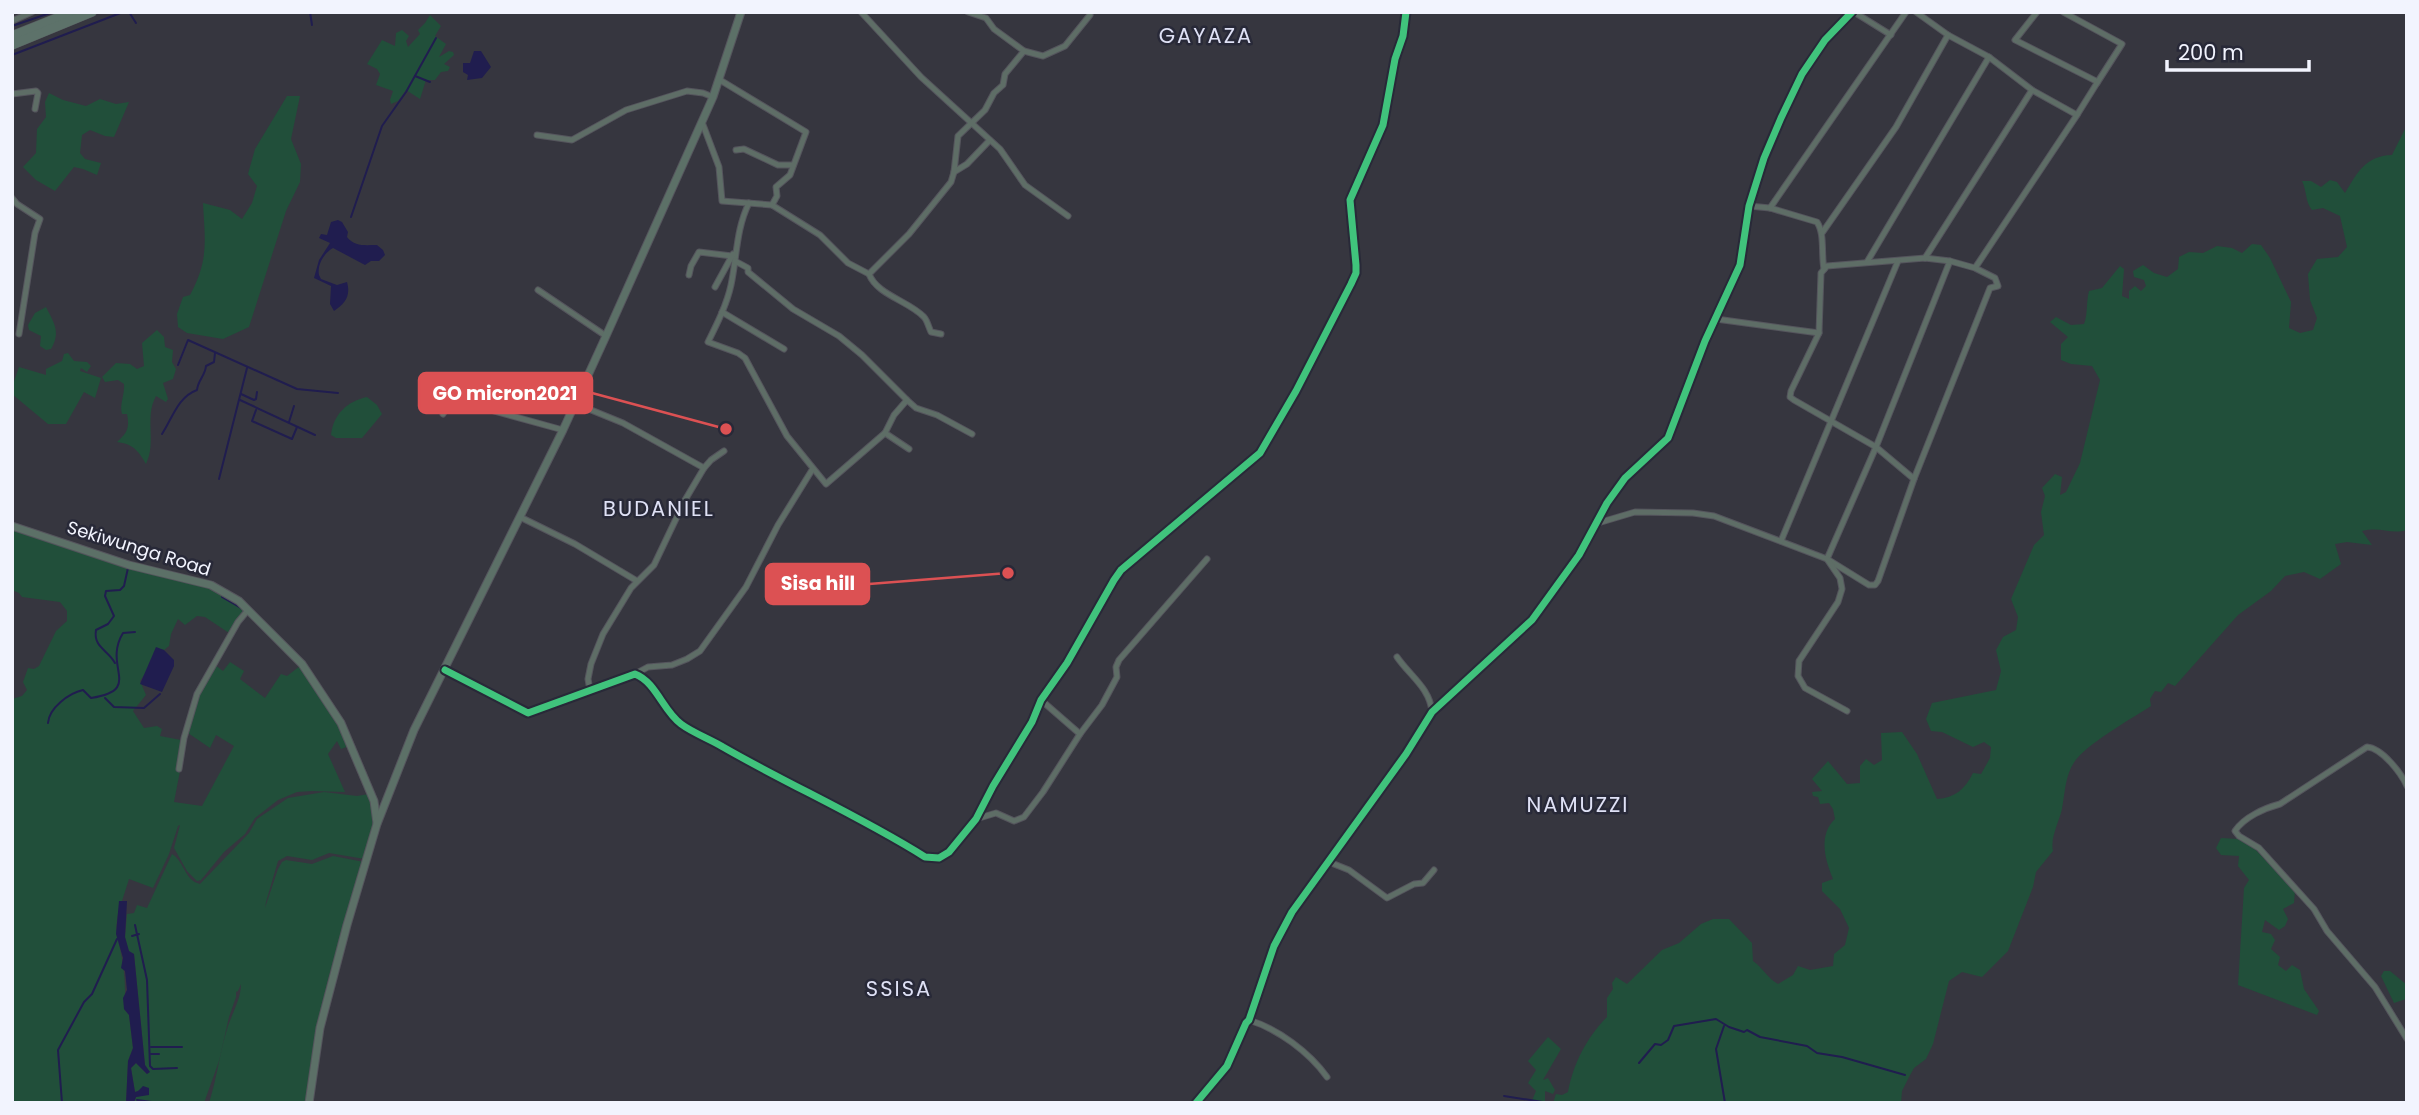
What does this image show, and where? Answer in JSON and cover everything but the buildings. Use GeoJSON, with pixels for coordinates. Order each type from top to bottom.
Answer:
{"type":"FeatureCollection","features":[{"type":"Feature","properties":{"kind":"highway"},"geometry":{"type":"LineString","coordinates":[[12,36],[72,12]]}},
{"type":"Feature","properties":{"kind":"highway"},"geometry":{"type":"LineString","coordinates":[[12,45],[92,12]]}},
{"type":"Feature","properties":{"kind":"main road"},"geometry":{"type":"LineString","coordinates":[[309,1103],[320,1028],[329,991],[377,824],[389,793],[414,730],[563,430],[606,336],[713,97],[741,12]]}},
{"type":"Feature","properties":{"kind":"main road","name":"Sekiwunga Road"},"geometry":{"type":"LineString","coordinates":[[12,526],[129,565],[211,585],[239,601],[302,664],[341,723],[373,796],[377,824]]}},
{"type":"Feature","properties":{"kind":"main road"},"geometry":{"type":"LineString","coordinates":[[373,796],[379,799],[389,793]]}},
{"type":"Feature","properties":{"kind":"street"},"geometry":{"type":"LineString","coordinates":[[12,20],[32,12]]}},
{"type":"Feature","properties":{"kind":"street"},"geometry":{"type":"LineString","coordinates":[[861,12],[901,57],[1000,149],[1010,166],[1032,191],[1068,216]]}},
{"type":"Feature","properties":{"kind":"street"},"geometry":{"type":"LineString","coordinates":[[968,12],[986,18],[994,29],[1024,51],[1043,56],[1061,49],[1090,15]]}},
{"type":"Feature","properties":{"kind":"street"},"geometry":{"type":"LineString","coordinates":[[986,18],[991,12]]}},
{"type":"Feature","properties":{"kind":"street"},"geometry":{"type":"LineString","coordinates":[[635,674],[648,682],[667,711],[683,726],[753,765],[813,794],[925,857],[939,859],[956,848],[976,819],[1032,722],[1041,700],[1067,663],[1121,570],[1254,459],[1296,391],[1356,273],[1350,200],[1383,125],[1406,12]]}},
{"type":"Feature","properties":{"kind":"street"},"geometry":{"type":"LineString","coordinates":[[1196,1103],[1227,1066],[1249,1020],[1279,934],[1292,912],[1406,754],[1432,712],[1532,620],[1573,564],[1607,503],[1625,478],[1668,438],[1705,341],[1740,265],[1749,206],[1769,147],[1802,74],[1831,32],[1853,12],[1891,35]]}},
{"type":"Feature","properties":{"kind":"street"},"geometry":{"type":"LineString","coordinates":[[1770,208],[1906,12]]}},
{"type":"Feature","properties":{"kind":"street"},"geometry":{"type":"LineString","coordinates":[[1916,12],[1948,35],[1989,57],[2032,90],[2077,115]]}},
{"type":"Feature","properties":{"kind":"street"},"geometry":{"type":"LineString","coordinates":[[2037,12],[2015,40],[2092,78],[2097,83]]}},
{"type":"Feature","properties":{"kind":"street"},"geometry":{"type":"LineString","coordinates":[[1975,268],[2122,44],[2063,12]]}},
{"type":"Feature","properties":{"kind":"street"},"geometry":{"type":"LineString","coordinates":[[1822,233],[1896,127],[1948,35]]}},
{"type":"Feature","properties":{"kind":"street"},"geometry":{"type":"LineString","coordinates":[[869,274],[909,234],[951,182],[957,138],[985,110],[994,93],[1003,85],[1005,74],[1024,51]]}},
{"type":"Feature","properties":{"kind":"street"},"geometry":{"type":"LineString","coordinates":[[1867,262],[1989,57]]}},
{"type":"Feature","properties":{"kind":"street"},"geometry":{"type":"LineString","coordinates":[[720,80],[804,130],[806,134],[790,175],[776,187],[777,196],[772,205]]}},
{"type":"Feature","properties":{"kind":"street"},"geometry":{"type":"LineString","coordinates":[[1925,258],[2032,90]]}},
{"type":"Feature","properties":{"kind":"street"},"geometry":{"type":"LineString","coordinates":[[12,94],[36,91],[38,93],[35,109]]}},
{"type":"Feature","properties":{"kind":"street"},"geometry":{"type":"LineString","coordinates":[[537,135],[572,140],[626,110],[687,91],[713,97]]}},
{"type":"Feature","properties":{"kind":"street"},"geometry":{"type":"LineString","coordinates":[[702,122],[719,167],[721,199],[725,202],[772,205],[820,235],[848,263],[869,274],[872,280],[892,297],[924,317],[931,332],[941,334]]}},
{"type":"Feature","properties":{"kind":"street"},"geometry":{"type":"LineString","coordinates":[[954,172],[989,141]]}},
{"type":"Feature","properties":{"kind":"street"},"geometry":{"type":"LineString","coordinates":[[736,149],[744,149],[778,165],[793,165]]}},
{"type":"Feature","properties":{"kind":"street"},"geometry":{"type":"LineString","coordinates":[[12,198],[40,219],[34,233],[19,334]]}},
{"type":"Feature","properties":{"kind":"street"},"geometry":{"type":"LineString","coordinates":[[748,203],[734,256],[731,284],[708,342],[745,358],[787,436],[826,484],[884,433],[894,415],[908,400]]}},
{"type":"Feature","properties":{"kind":"street"},"geometry":{"type":"LineString","coordinates":[[1749,206],[1770,208],[1813,220],[1820,225],[1822,233],[1821,254],[1824,269],[1819,333],[1790,397],[1876,447],[1914,479]]}},
{"type":"Feature","properties":{"kind":"street"},"geometry":{"type":"LineString","coordinates":[[689,275],[699,252],[734,256],[748,268],[748,272],[793,309],[854,348],[881,371],[916,408],[937,415],[972,434]]}},
{"type":"Feature","properties":{"kind":"street"},"geometry":{"type":"LineString","coordinates":[[715,288],[734,256]]}},
{"type":"Feature","properties":{"kind":"street"},"geometry":{"type":"LineString","coordinates":[[1597,523],[1634,512],[1714,516],[1827,559],[1870,585],[1877,584],[1914,479],[1990,288],[1998,286],[1995,278],[1975,268],[1951,261],[1925,258],[1835,264],[1824,269]]}},
{"type":"Feature","properties":{"kind":"street"},"geometry":{"type":"LineString","coordinates":[[1781,541],[1898,261]]}},
{"type":"Feature","properties":{"kind":"street"},"geometry":{"type":"LineString","coordinates":[[1827,559],[1876,447],[1951,261]]}},
{"type":"Feature","properties":{"kind":"street"},"geometry":{"type":"LineString","coordinates":[[538,290],[606,336]]}},
{"type":"Feature","properties":{"kind":"street"},"geometry":{"type":"LineString","coordinates":[[722,312],[784,349]]}},
{"type":"Feature","properties":{"kind":"street"},"geometry":{"type":"LineString","coordinates":[[1716,319],[1819,333]]}},
{"type":"Feature","properties":{"kind":"street"},"geometry":{"type":"LineString","coordinates":[[443,414],[451,400],[454,400],[563,430]]}},
{"type":"Feature","properties":{"kind":"street"},"geometry":{"type":"LineString","coordinates":[[574,403],[623,423],[704,468]]}},
{"type":"Feature","properties":{"kind":"street"},"geometry":{"type":"LineString","coordinates":[[884,433],[909,449]]}},
{"type":"Feature","properties":{"kind":"street"},"geometry":{"type":"LineString","coordinates":[[590,690],[588,679],[591,664],[603,634],[637,581],[654,565],[685,500],[704,468],[710,460],[724,451]]}},
{"type":"Feature","properties":{"kind":"street"},"geometry":{"type":"LineString","coordinates":[[445,670],[528,713],[648,667],[680,662],[700,650],[746,587],[778,526],[813,470]]}},
{"type":"Feature","properties":{"kind":"street"},"geometry":{"type":"LineString","coordinates":[[520,517],[575,544],[637,581]]}},
{"type":"Feature","properties":{"kind":"street"},"geometry":{"type":"LineString","coordinates":[[976,819],[996,813],[1014,821],[1024,817],[1102,705],[1116,679],[1119,660],[1207,559]]}},
{"type":"Feature","properties":{"kind":"street"},"geometry":{"type":"LineString","coordinates":[[1827,559],[1840,578],[1842,589],[1838,602],[1799,661],[1798,676],[1805,688],[1847,711]]}},
{"type":"Feature","properties":{"kind":"street"},"geometry":{"type":"LineString","coordinates":[[179,769],[184,738],[197,694],[238,622],[248,610]]}},
{"type":"Feature","properties":{"kind":"street"},"geometry":{"type":"LineString","coordinates":[[1397,657],[1427,693],[1432,712]]}},
{"type":"Feature","properties":{"kind":"street"},"geometry":{"type":"LineString","coordinates":[[1041,700],[1080,734]]}},
{"type":"Feature","properties":{"kind":"street"},"geometry":{"type":"LineString","coordinates":[[2407,786],[2398,769],[2374,748],[2367,747],[2285,802],[2267,808],[2240,824],[2235,831],[2259,848],[2314,909],[2327,931],[2375,987],[2407,1040]]}},
{"type":"Feature","properties":{"kind":"street"},"geometry":{"type":"LineString","coordinates":[[1329,862],[1349,870],[1387,898],[1414,884],[1423,883],[1434,870]]}},
{"type":"Feature","properties":{"kind":"street"},"geometry":{"type":"LineString","coordinates":[[1249,1020],[1268,1026],[1301,1051],[1327,1077]]}},
{"type":"Feature","properties":{"kind":"green space"},"geometry":{"type":"Polygon","coordinates":[[[430,15],[441,26],[435,36],[446,44],[439,57],[449,51],[453,52],[454,55],[444,64],[450,67],[448,71],[441,72],[435,80],[426,80],[420,99],[406,90],[398,101],[391,104],[393,91],[376,85],[380,74],[377,69],[367,64],[382,40],[395,46],[396,33],[402,30],[409,36],[406,41],[408,47],[420,34],[418,30],[430,15]]]}},
{"type":"Feature","properties":{"kind":"green space"},"geometry":{"type":"Polygon","coordinates":[[[49,93],[86,106],[100,99],[116,104],[129,102],[114,137],[90,130],[82,135],[80,153],[85,159],[101,163],[97,175],[74,167],[55,191],[36,180],[23,167],[36,153],[37,129],[46,117],[45,102],[49,93]]]}},
{"type":"Feature","properties":{"kind":"green space"},"geometry":{"type":"Polygon","coordinates":[[[287,96],[300,96],[291,139],[301,164],[300,182],[286,211],[249,327],[223,339],[187,333],[178,327],[177,314],[183,297],[190,295],[196,283],[203,261],[203,203],[230,210],[242,219],[252,203],[257,186],[248,174],[255,149],[287,96]]]}},
{"type":"Feature","properties":{"kind":"green space"},"geometry":{"type":"Polygon","coordinates":[[[2407,125],[2407,530],[2362,531],[2372,545],[2347,542],[2335,544],[2341,564],[2320,579],[2304,572],[2285,576],[2271,591],[2238,615],[2175,686],[2168,683],[2161,692],[2155,691],[2150,699],[2151,706],[2089,747],[2075,761],[2067,778],[2053,851],[2036,872],[2033,887],[2008,951],[1982,977],[1962,972],[1949,981],[1933,1044],[1926,1059],[1914,1068],[1909,1077],[1902,1091],[1901,1103],[1553,1103],[1556,1094],[1568,1092],[1573,1071],[1582,1052],[1607,1017],[1607,998],[1616,977],[1627,984],[1662,950],[1679,943],[1701,924],[1713,919],[1729,919],[1752,943],[1753,961],[1778,984],[1793,975],[1798,966],[1810,970],[1833,966],[1834,954],[1845,945],[1849,928],[1840,909],[1822,891],[1822,883],[1833,879],[1826,856],[1825,840],[1826,832],[1835,819],[1829,803],[1820,804],[1818,797],[1813,796],[1812,792],[1822,791],[1812,779],[1828,761],[1847,784],[1860,783],[1860,766],[1866,759],[1874,765],[1882,760],[1881,733],[1902,732],[1917,754],[1937,799],[1959,792],[1973,773],[1981,774],[1990,758],[1991,747],[1984,742],[1973,747],[1942,732],[1931,731],[1926,719],[1932,703],[1996,690],[2001,671],[1996,650],[2003,637],[2016,630],[2018,617],[2011,599],[2034,545],[2044,535],[2041,512],[2045,496],[2042,488],[2055,474],[2062,477],[2060,495],[2066,492],[2080,463],[2100,380],[2092,366],[2061,360],[2061,344],[2068,337],[2050,322],[2056,317],[2071,325],[2084,324],[2089,291],[2102,288],[2120,266],[2124,269],[2122,296],[2129,299],[2129,291],[2135,286],[2141,291],[2146,286],[2144,280],[2134,277],[2133,271],[2143,265],[2154,273],[2167,277],[2178,269],[2179,257],[2189,252],[2203,253],[2217,246],[2232,248],[2242,253],[2252,244],[2261,245],[2270,258],[2291,302],[2289,328],[2300,333],[2313,330],[2317,318],[2310,300],[2308,274],[2317,259],[2338,257],[2347,247],[2340,216],[2323,208],[2312,210],[2302,181],[2311,181],[2321,187],[2330,180],[2337,182],[2345,193],[2368,162],[2392,155],[2407,125]]]}},
{"type":"Feature","properties":{"kind":"green space"},"geometry":{"type":"Polygon","coordinates":[[[46,307],[54,323],[56,338],[51,349],[46,350],[40,346],[41,336],[29,330],[28,325],[35,313],[46,307]]]}},
{"type":"Feature","properties":{"kind":"green space"},"geometry":{"type":"Polygon","coordinates":[[[157,330],[164,337],[165,347],[173,350],[172,362],[176,369],[173,379],[163,383],[168,399],[166,402],[156,396],[153,404],[150,421],[151,447],[146,464],[134,448],[117,442],[128,427],[127,414],[122,414],[121,411],[124,384],[118,380],[105,382],[102,377],[116,363],[130,364],[137,369],[144,366],[142,343],[157,330]]]}},
{"type":"Feature","properties":{"kind":"green space"},"geometry":{"type":"Polygon","coordinates":[[[68,353],[74,361],[87,362],[91,366],[87,372],[81,368],[80,371],[101,378],[95,398],[84,392],[66,424],[48,424],[12,394],[12,387],[19,367],[46,375],[46,369],[62,361],[64,354],[68,353]]]}},
{"type":"Feature","properties":{"kind":"green space"},"geometry":{"type":"Polygon","coordinates":[[[367,397],[377,405],[382,414],[362,438],[336,438],[331,435],[338,415],[348,405],[367,397]]]}},
{"type":"Feature","properties":{"kind":"green space"},"geometry":{"type":"Polygon","coordinates":[[[12,529],[207,586],[246,610],[229,633],[205,617],[197,616],[185,625],[178,619],[169,646],[164,650],[156,648],[140,681],[146,695],[133,711],[144,728],[157,726],[162,729],[160,736],[181,740],[180,771],[174,802],[202,806],[234,746],[216,735],[210,748],[188,733],[197,698],[215,665],[223,671],[230,662],[244,671],[240,679],[265,698],[281,674],[287,676],[300,666],[340,725],[349,746],[341,749],[337,741],[328,754],[345,792],[297,792],[278,800],[255,818],[245,834],[224,852],[201,880],[197,881],[187,871],[174,848],[180,825],[153,888],[129,879],[120,901],[116,927],[124,972],[124,1009],[129,1015],[133,1048],[128,1061],[126,1103],[12,1103],[12,699],[22,696],[27,690],[23,682],[28,668],[39,666],[56,631],[67,621],[67,611],[60,602],[22,597],[12,590],[12,529]]]}},
{"type":"Feature","properties":{"kind":"green space"},"geometry":{"type":"Polygon","coordinates":[[[324,792],[357,796],[369,794],[375,823],[365,859],[329,853],[312,860],[287,856],[278,861],[266,902],[265,908],[278,869],[286,860],[312,864],[333,856],[364,862],[329,976],[317,1027],[307,1103],[209,1103],[214,1084],[225,1035],[241,984],[236,992],[236,997],[229,1017],[219,1061],[204,1103],[134,1103],[136,1097],[149,1094],[149,1088],[135,1092],[131,1068],[136,1063],[147,1074],[149,1072],[145,1065],[134,954],[129,952],[125,937],[127,914],[134,913],[137,905],[147,908],[172,854],[191,879],[200,884],[249,833],[257,819],[288,798],[324,792]]]}},
{"type":"Feature","properties":{"kind":"green space"},"geometry":{"type":"Polygon","coordinates":[[[2221,838],[2238,839],[2255,849],[2295,891],[2294,903],[2283,909],[2288,919],[2285,926],[2279,930],[2265,920],[2262,932],[2271,934],[2275,940],[2271,949],[2280,957],[2278,965],[2286,971],[2292,965],[2300,970],[2304,989],[2319,1011],[2317,1015],[2238,985],[2244,888],[2249,880],[2238,866],[2239,856],[2221,855],[2216,848],[2221,838]]]}},
{"type":"Feature","properties":{"kind":"green space"},"geometry":{"type":"Polygon","coordinates":[[[2384,971],[2390,971],[2407,985],[2406,999],[2394,1003],[2381,976],[2384,971]]]}},
{"type":"Feature","properties":{"kind":"green space"},"geometry":{"type":"Polygon","coordinates":[[[1548,1037],[1561,1049],[1543,1080],[1548,1078],[1555,1090],[1553,1094],[1545,1091],[1545,1103],[1531,1103],[1536,1091],[1528,1083],[1536,1070],[1528,1061],[1548,1037]]]}},
{"type":"Feature","properties":{"kind":"shaded area"},"geometry":{"type":"Polygon","coordinates":[[[474,51],[481,51],[491,67],[482,78],[467,80],[468,75],[463,72],[463,63],[470,63],[474,51]]]}},
{"type":"Feature","properties":{"kind":"shaded area"},"geometry":{"type":"Polygon","coordinates":[[[338,220],[348,232],[347,237],[350,240],[360,245],[377,245],[385,255],[379,261],[371,261],[365,265],[333,248],[327,253],[319,267],[321,279],[337,285],[347,282],[348,287],[346,299],[334,311],[330,304],[331,286],[314,278],[319,260],[330,243],[319,238],[321,234],[327,235],[331,222],[338,220]]]}},
{"type":"Feature","properties":{"kind":"shaded area"},"geometry":{"type":"Polygon","coordinates":[[[156,647],[164,650],[174,660],[174,666],[162,692],[140,684],[156,647]]]}},
{"type":"Feature","properties":{"kind":"shaded area"},"geometry":{"type":"Polygon","coordinates":[[[119,901],[127,901],[125,937],[129,951],[134,954],[145,1065],[150,1072],[147,1074],[136,1063],[131,1068],[135,1092],[143,1086],[149,1088],[149,1095],[136,1097],[134,1103],[126,1103],[128,1061],[133,1048],[129,1015],[124,1009],[123,998],[127,990],[125,971],[121,968],[123,958],[116,934],[119,901]]]}},
{"type":"Feature","properties":{"kind":"waterway"},"geometry":{"type":"LineString","coordinates":[[12,26],[53,12]]}},
{"type":"Feature","properties":{"kind":"waterway"},"geometry":{"type":"LineString","coordinates":[[12,55],[123,12]]}},
{"type":"Feature","properties":{"kind":"waterway"},"geometry":{"type":"LineString","coordinates":[[129,12],[136,23]]}},
{"type":"Feature","properties":{"kind":"waterway"},"geometry":{"type":"LineString","coordinates":[[310,12],[312,25]]}},
{"type":"Feature","properties":{"kind":"waterway"},"geometry":{"type":"LineString","coordinates":[[351,217],[382,126],[406,92],[436,38]]}},
{"type":"Feature","properties":{"kind":"waterway"},"geometry":{"type":"LineString","coordinates":[[415,76],[430,82]]}},
{"type":"Feature","properties":{"kind":"waterway"},"geometry":{"type":"LineString","coordinates":[[178,365],[188,340],[297,389],[338,393]]}},
{"type":"Feature","properties":{"kind":"waterway"},"geometry":{"type":"LineString","coordinates":[[162,434],[176,408],[185,397],[197,390],[206,366],[214,362],[215,353]]}},
{"type":"Feature","properties":{"kind":"waterway"},"geometry":{"type":"LineString","coordinates":[[219,479],[247,368]]}},
{"type":"Feature","properties":{"kind":"waterway"},"geometry":{"type":"LineString","coordinates":[[241,394],[254,400],[257,392]]}},
{"type":"Feature","properties":{"kind":"waterway"},"geometry":{"type":"LineString","coordinates":[[240,400],[315,435]]}},
{"type":"Feature","properties":{"kind":"waterway"},"geometry":{"type":"LineString","coordinates":[[289,422],[294,406]]}},
{"type":"Feature","properties":{"kind":"waterway"},"geometry":{"type":"LineString","coordinates":[[256,410],[252,421],[292,439],[297,427]]}},
{"type":"Feature","properties":{"kind":"waterway"},"geometry":{"type":"LineString","coordinates":[[115,663],[99,644],[96,630],[108,624],[114,616],[105,596],[106,591],[120,590],[124,586],[128,568]]}},
{"type":"Feature","properties":{"kind":"waterway"},"geometry":{"type":"LineString","coordinates":[[222,597],[241,608]]}},
{"type":"Feature","properties":{"kind":"waterway"},"geometry":{"type":"LineString","coordinates":[[48,723],[56,707],[72,694],[83,690],[91,698],[115,689],[119,683],[118,645],[123,633],[135,632]]}},
{"type":"Feature","properties":{"kind":"waterway"},"geometry":{"type":"LineString","coordinates":[[105,698],[114,707],[144,708],[160,694]]}},
{"type":"Feature","properties":{"kind":"waterway"},"geometry":{"type":"LineString","coordinates":[[135,925],[147,980],[150,1066],[153,1069],[177,1068]]}},
{"type":"Feature","properties":{"kind":"waterway"},"geometry":{"type":"LineString","coordinates":[[132,936],[139,934]]}},
{"type":"Feature","properties":{"kind":"waterway"},"geometry":{"type":"LineString","coordinates":[[62,1103],[58,1050],[84,1002],[92,994],[117,939]]}},
{"type":"Feature","properties":{"kind":"waterway"},"geometry":{"type":"LineString","coordinates":[[1639,1063],[1655,1044],[1661,1045],[1668,1040],[1674,1026],[1716,1019],[1729,1027],[1744,1032],[1747,1030],[1760,1037],[1807,1046],[1817,1053],[1842,1057],[1905,1075]]}},
{"type":"Feature","properties":{"kind":"waterway"},"geometry":{"type":"LineString","coordinates":[[1724,1026],[1716,1049],[1725,1103]]}},
{"type":"Feature","properties":{"kind":"waterway"},"geometry":{"type":"LineString","coordinates":[[151,1047],[182,1047]]}},
{"type":"Feature","properties":{"kind":"waterway"},"geometry":{"type":"LineString","coordinates":[[151,1054],[159,1054]]}},
{"type":"Feature","properties":{"kind":"waterway"},"geometry":{"type":"LineString","coordinates":[[1504,1096],[1549,1103]]}},
{"type":"Feature","properties":{"kind":"waterway"},"geometry":{"type":"LineString","coordinates":[[137,1100],[159,1103]]}},
{"type":"Feature","properties":{"kind":"cycle path"},"geometry":{"type":"LineString","coordinates":[[445,670],[528,713],[635,674],[649,683],[675,718],[691,730],[925,857],[939,858],[949,852],[976,819],[1032,722],[1041,700],[1067,663],[1121,570],[1260,453],[1296,391],[1356,273],[1350,200],[1383,125],[1406,12]]}},
{"type":"Feature","properties":{"kind":"cycle path"},"geometry":{"type":"LineString","coordinates":[[1196,1103],[1227,1066],[1249,1020],[1274,946],[1292,912],[1406,754],[1432,712],[1532,620],[1579,555],[1607,503],[1625,478],[1668,438],[1705,341],[1740,265],[1749,206],[1764,158],[1781,118],[1802,74],[1825,40],[1852,12]]}},
{"type":"Feature","properties":{"kind":"place","name":"GO micron2021"},"geometry":{"type":"Point","coordinates":[726,429]}},
{"type":"Feature","properties":{"kind":"place","name":"Sisa hill"},"geometry":{"type":"Point","coordinates":[1008,573]}},
{"type":"Feature","properties":{"kind":"district","name":"GAYAZA"},"geometry":{"type":"Point","coordinates":[1206,35]}},
{"type":"Feature","properties":{"kind":"district","name":"BUDANIEL"},"geometry":{"type":"Point","coordinates":[659,508]}},
{"type":"Feature","properties":{"kind":"district","name":"NAMUZZI"},"geometry":{"type":"Point","coordinates":[1578,804]}},
{"type":"Feature","properties":{"kind":"district","name":"SSISA"},"geometry":{"type":"Point","coordinates":[899,988]}}]}
